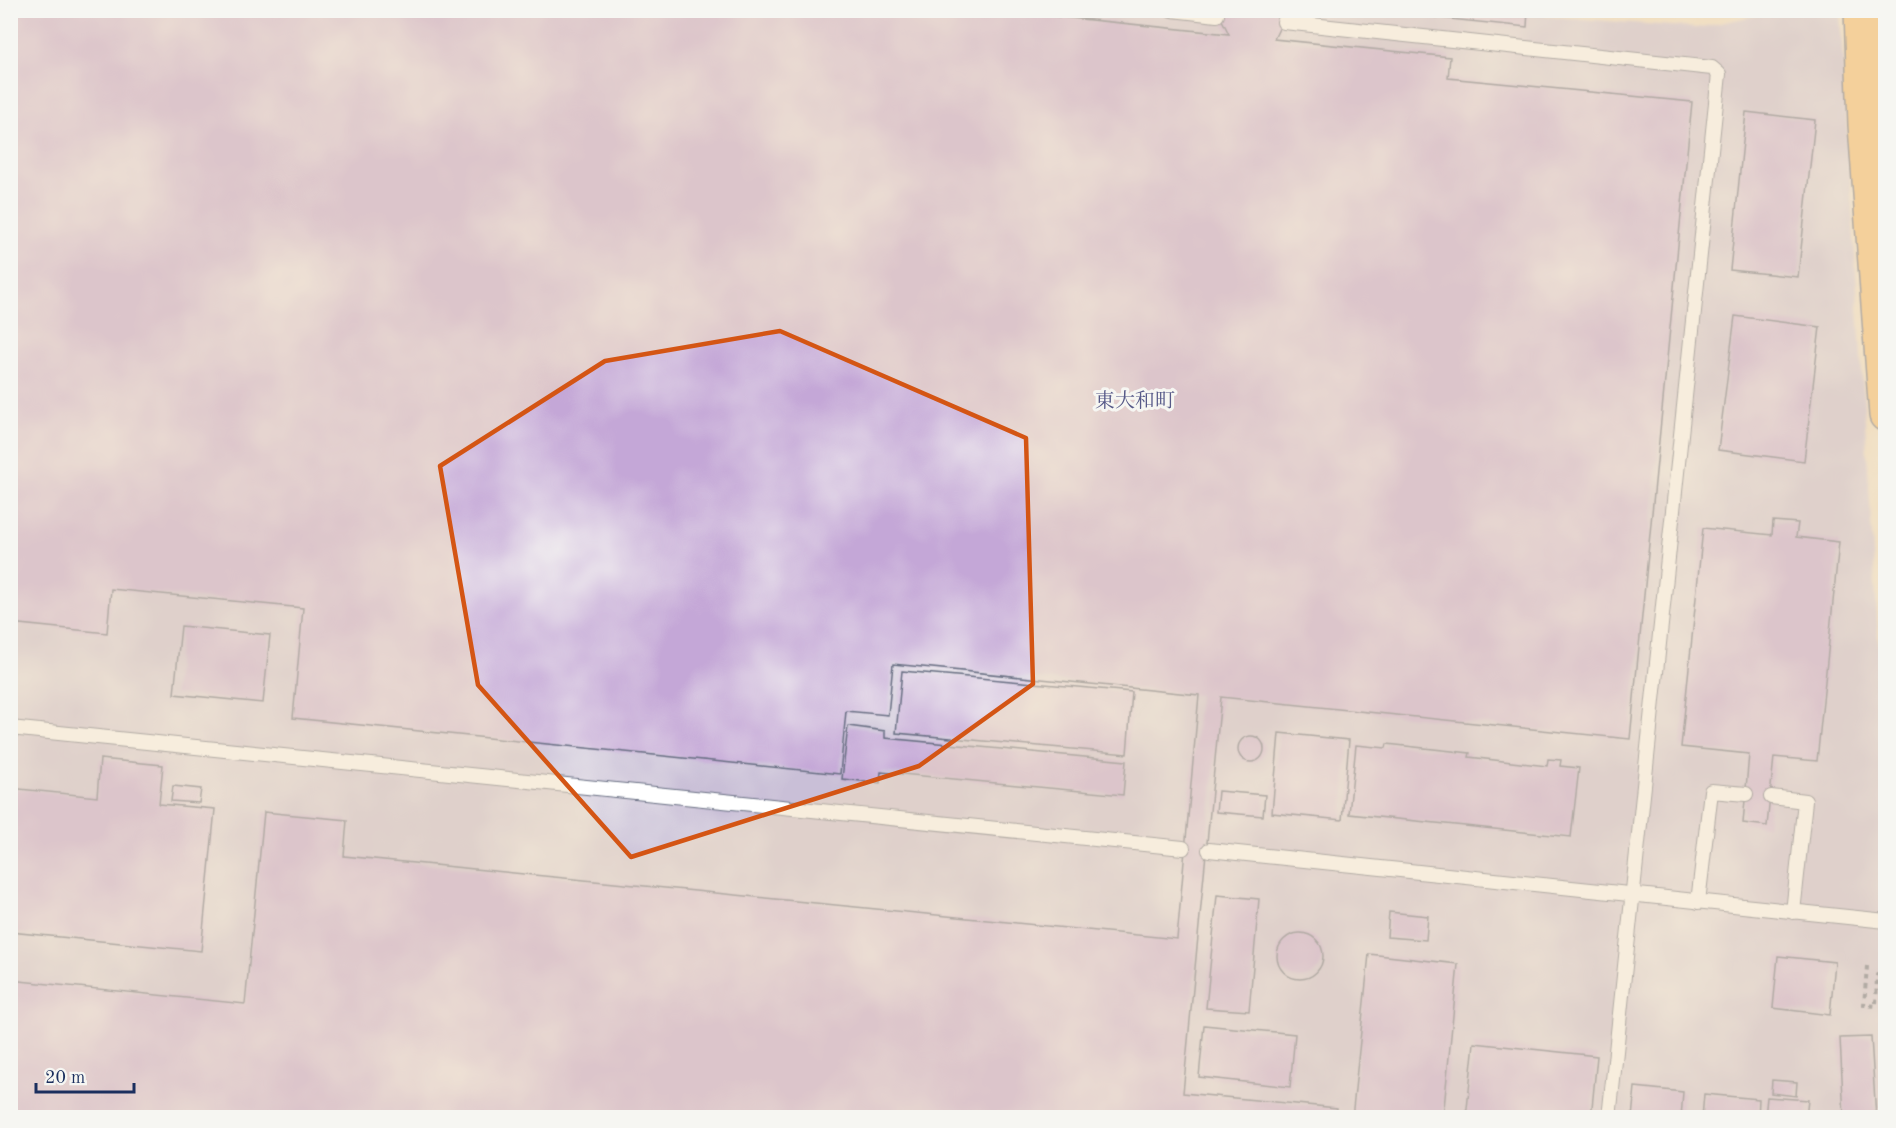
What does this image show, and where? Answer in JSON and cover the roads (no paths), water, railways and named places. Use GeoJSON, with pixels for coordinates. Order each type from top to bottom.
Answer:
{"type":"FeatureCollection","features":[{"type":"Feature","properties":{"kind":"main road"},"geometry":{"type":"LineString","coordinates":[[1861,10],[1865,125],[1886,415]]}},
{"type":"Feature","properties":{"kind":"lane"},"geometry":{"type":"LineString","coordinates":[[1172,10],[1217,15]]}},
{"type":"Feature","properties":{"kind":"lane"},"geometry":{"type":"LineString","coordinates":[[1284,22],[1712,68],[1719,74],[1609,1118]]}},
{"type":"Feature","properties":{"kind":"lane"},"geometry":{"type":"LineString","coordinates":[[10,728],[1183,848]]}},
{"type":"Feature","properties":{"kind":"lane"},"geometry":{"type":"LineString","coordinates":[[1698,902],[1711,791],[1746,795]]}},
{"type":"Feature","properties":{"kind":"lane"},"geometry":{"type":"LineString","coordinates":[[1771,797],[1804,801],[1793,912]]}},
{"type":"Feature","properties":{"kind":"lane"},"geometry":{"type":"LineString","coordinates":[[1209,850],[1886,921]]}},
{"type":"Feature","properties":{"kind":"district","name":"東大和町"},"geometry":{"type":"Point","coordinates":[1135,400]}}]}
